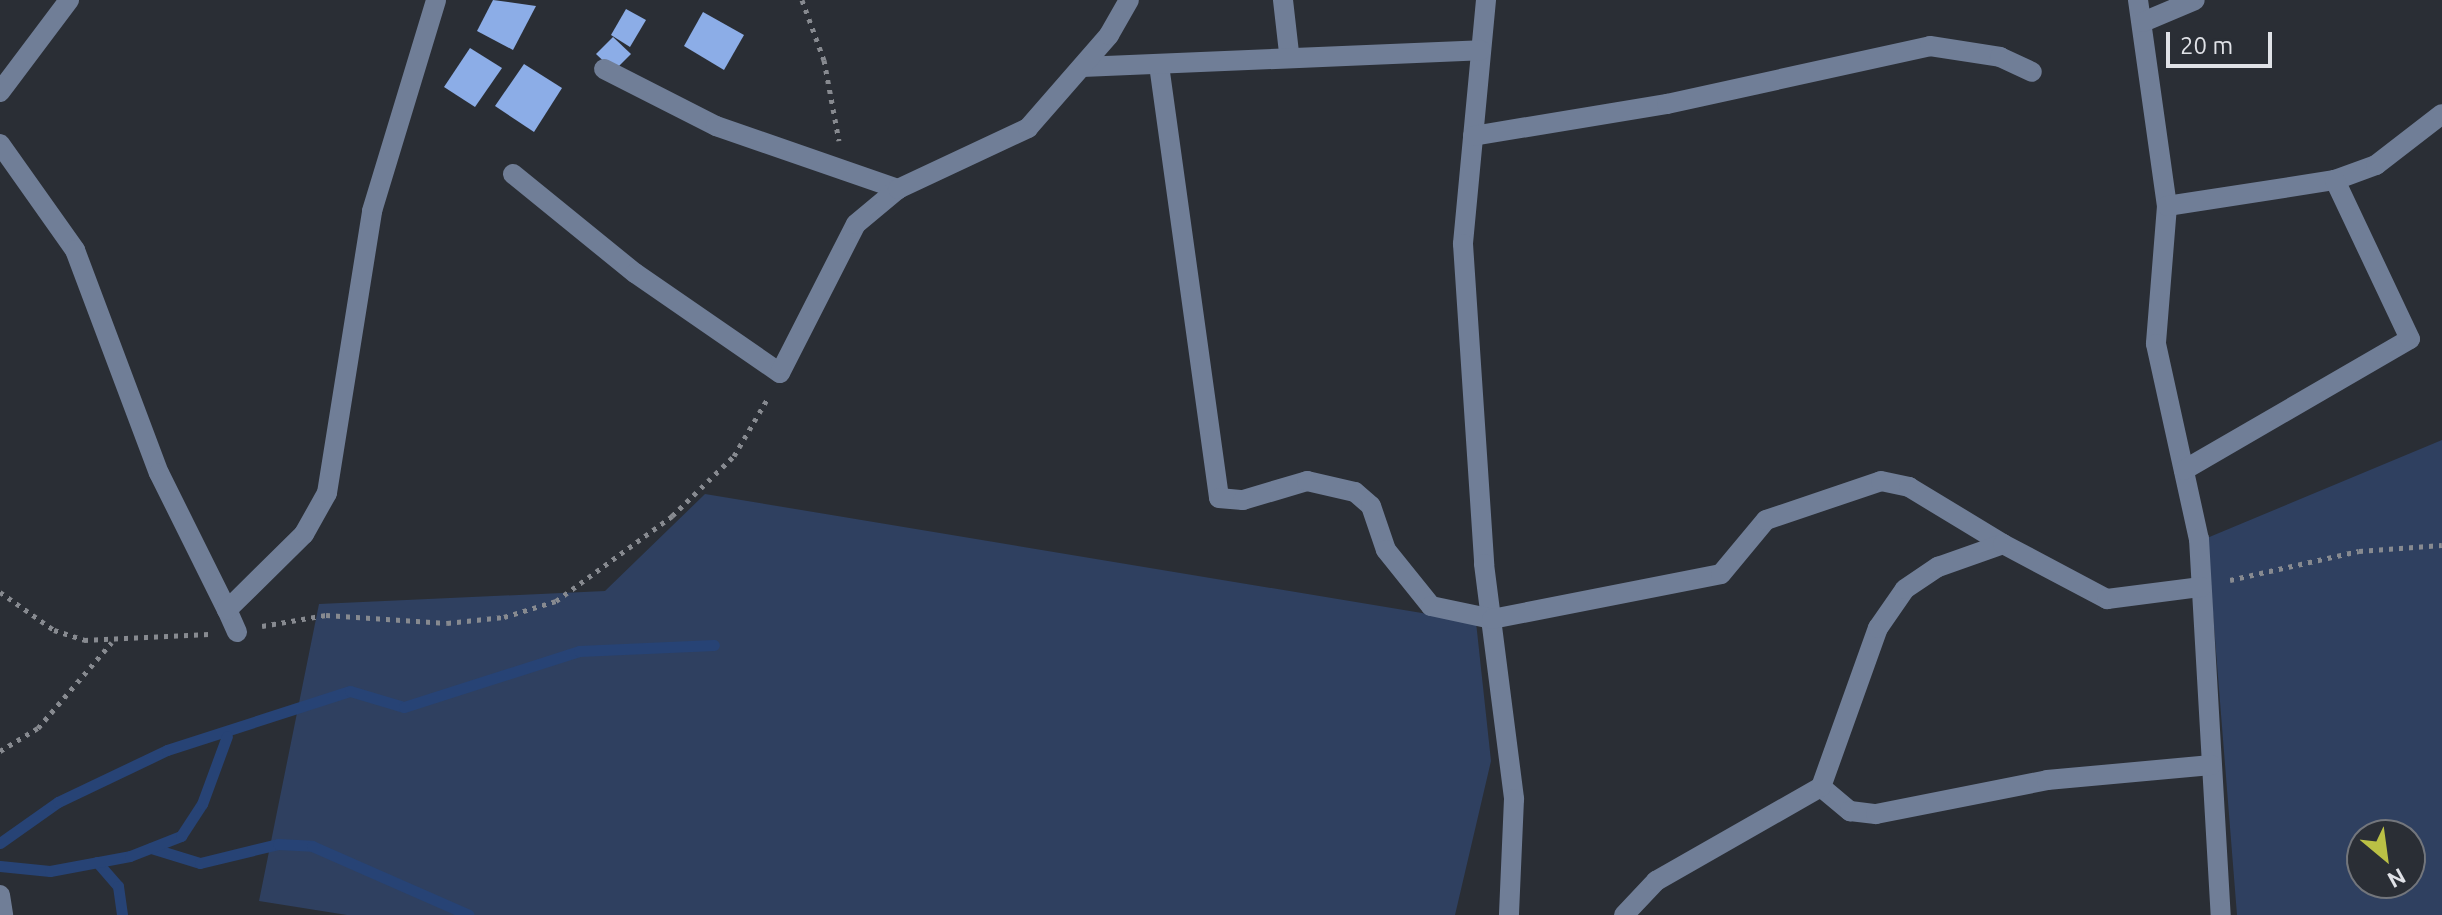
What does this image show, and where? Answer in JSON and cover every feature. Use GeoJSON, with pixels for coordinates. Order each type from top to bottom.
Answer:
{"type":"FeatureCollection","features":[{"type":"Feature","properties":{"kind":"street"},"geometry":{"type":"LineString","coordinates":[[0,92],[69,0]]}},
{"type":"Feature","properties":{"kind":"street"},"geometry":{"type":"LineString","coordinates":[[227,610],[304,534],[327,493],[372,211],[436,0]]}},
{"type":"Feature","properties":{"kind":"street"},"geometry":{"type":"LineString","coordinates":[[513,174],[635,273],[780,373],[844,239],[898,189],[1028,128],[1082,67],[1129,0]]}},
{"type":"Feature","properties":{"kind":"street"},"geometry":{"type":"LineString","coordinates":[[1283,0],[1289,53]]}},
{"type":"Feature","properties":{"kind":"street"},"geometry":{"type":"LineString","coordinates":[[1486,0],[1463,244],[1492,619],[1514,799],[1509,915]]}},
{"type":"Feature","properties":{"kind":"street"},"geometry":{"type":"LineString","coordinates":[[2138,0],[2167,206],[2156,344],[2184,470],[2201,587],[2221,915]]}},
{"type":"Feature","properties":{"kind":"street"},"geometry":{"type":"LineString","coordinates":[[2143,22],[2195,0]]}},
{"type":"Feature","properties":{"kind":"street"},"geometry":{"type":"LineString","coordinates":[[1473,136],[1667,104],[1930,46],[2000,57],[2032,72]]}},
{"type":"Feature","properties":{"kind":"street"},"geometry":{"type":"LineString","coordinates":[[1082,67],[1159,65],[1289,53],[1481,50]]}},
{"type":"Feature","properties":{"kind":"street"},"geometry":{"type":"LineString","coordinates":[[1159,65],[1215,493],[1243,500],[1307,481],[1355,492],[1371,506],[1386,550],[1431,606],[1492,619],[1721,574],[1766,520],[1881,481],[1909,487],[2003,544],[2107,599],[2201,587]]}},
{"type":"Feature","properties":{"kind":"street"},"geometry":{"type":"LineString","coordinates":[[604,69],[716,126],[843,166],[898,189]]}},
{"type":"Feature","properties":{"kind":"street"},"geometry":{"type":"LineString","coordinates":[[2167,206],[2335,180],[2376,165],[2442,114]]}},
{"type":"Feature","properties":{"kind":"street"},"geometry":{"type":"LineString","coordinates":[[0,144],[75,250],[159,473],[237,632]]}},
{"type":"Feature","properties":{"kind":"street"},"geometry":{"type":"LineString","coordinates":[[2184,470],[2410,339],[2335,180]]}},
{"type":"Feature","properties":{"kind":"street"},"geometry":{"type":"LineString","coordinates":[[1624,915],[1656,881],[1821,787],[1890,608],[1938,567],[2003,544]]}},
{"type":"Feature","properties":{"kind":"street"},"geometry":{"type":"LineString","coordinates":[[1821,787],[1850,811],[1876,814],[2047,780],[2211,765]]}},
{"type":"Feature","properties":{"kind":"street"},"geometry":{"type":"LineString","coordinates":[[0,895],[3,915]]}},
{"type":"Feature","properties":{"kind":"path"},"geometry":{"type":"LineString","coordinates":[[802,0],[824,60],[843,166]]}},
{"type":"Feature","properties":{"kind":"path"},"geometry":{"type":"LineString","coordinates":[[0,592],[54,630],[113,642],[237,632],[326,615],[447,623],[504,617],[556,601],[634,549],[734,456],[780,373]]}},
{"type":"Feature","properties":{"kind":"path"},"geometry":{"type":"LineString","coordinates":[[2201,587],[2359,551],[2442,545]]}},
{"type":"Feature","properties":{"kind":"path"},"geometry":{"type":"LineString","coordinates":[[0,751],[38,728],[113,642]]}},
{"type":"Feature","properties":{"kind":"shaded area"},"geometry":{"type":"Polygon","coordinates":[[[2442,440],[2442,915],[2237,915],[2207,538],[2442,440]]]}},
{"type":"Feature","properties":{"kind":"shaded area"},"geometry":{"type":"Polygon","coordinates":[[[705,494],[1476,622],[1491,761],[1455,915],[347,915],[259,901],[319,604],[605,591],[705,494]]]}},
{"type":"Feature","properties":{"kind":"building"},"geometry":{"type":"Polygon","coordinates":[[[493,0],[536,6],[513,50],[477,31],[493,0]]]}},
{"type":"Feature","properties":{"kind":"building"},"geometry":{"type":"Polygon","coordinates":[[[626,9],[646,20],[630,47],[611,35],[626,9]]]}},
{"type":"Feature","properties":{"kind":"building"},"geometry":{"type":"Polygon","coordinates":[[[703,12],[744,35],[724,70],[684,46],[703,12]]]}},
{"type":"Feature","properties":{"kind":"building"},"geometry":{"type":"Polygon","coordinates":[[[613,37],[631,54],[614,71],[596,54],[613,37]]]}},
{"type":"Feature","properties":{"kind":"building"},"geometry":{"type":"Polygon","coordinates":[[[470,48],[502,68],[475,107],[444,87],[470,48]]]}},
{"type":"Feature","properties":{"kind":"building"},"geometry":{"type":"Polygon","coordinates":[[[524,64],[562,88],[534,132],[495,106],[524,64]]]}},
{"type":"Feature","properties":{"kind":"waterway"},"geometry":{"type":"LineString","coordinates":[[0,843],[58,802],[167,750],[350,691],[404,707],[579,651],[714,645]]}},
{"type":"Feature","properties":{"kind":"waterway"},"geometry":{"type":"LineString","coordinates":[[0,866],[50,871],[130,856],[181,836],[202,804],[227,736]]}},
{"type":"Feature","properties":{"kind":"waterway"},"geometry":{"type":"LineString","coordinates":[[151,848],[200,863],[278,844],[312,846],[469,915]]}},
{"type":"Feature","properties":{"kind":"waterway"},"geometry":{"type":"LineString","coordinates":[[97,862],[118,886],[122,915]]}}]}
